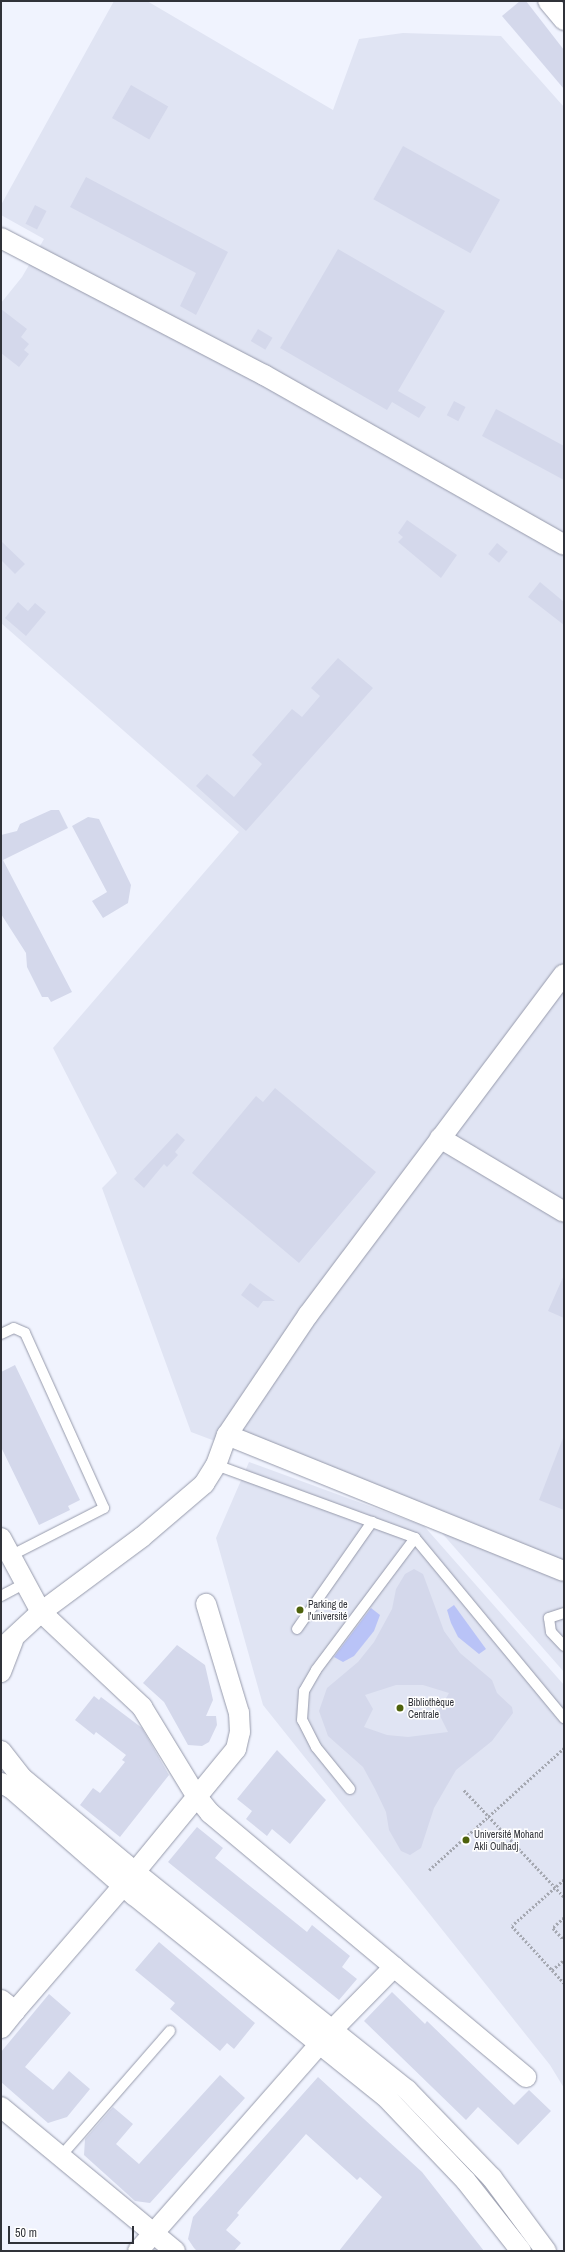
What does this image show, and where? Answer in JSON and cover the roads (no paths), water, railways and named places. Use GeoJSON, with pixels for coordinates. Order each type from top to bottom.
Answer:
{"type":"FeatureCollection","features":[{"type":"Feature","properties":{"kind":"street"},"geometry":{"type":"LineString","coordinates":[[548,1],[564,20]]}},
{"type":"Feature","properties":{"kind":"street"},"geometry":{"type":"LineString","coordinates":[[1,238],[264,375],[564,545]]}},
{"type":"Feature","properties":{"kind":"street"},"geometry":{"type":"LineString","coordinates":[[1,1672],[7,1644],[41,1612],[189,1499],[216,1465],[227,1435],[308,1315],[564,974]]}},
{"type":"Feature","properties":{"kind":"street"},"geometry":{"type":"LineString","coordinates":[[440,1138],[564,1212]]}},
{"type":"Feature","properties":{"kind":"street"},"geometry":{"type":"LineString","coordinates":[[227,1435],[564,1571]]}},
{"type":"Feature","properties":{"kind":"street"},"geometry":{"type":"LineString","coordinates":[[1,1538],[24,1584],[41,1612],[142,1707],[196,1797],[221,1823],[526,2077]]}},
{"type":"Feature","properties":{"kind":"street"},"geometry":{"type":"LineString","coordinates":[[1,2028],[8,2006],[129,1879],[236,1749],[240,1732],[237,1706],[206,1604]]}},
{"type":"Feature","properties":{"kind":"street"},"geometry":{"type":"LineString","coordinates":[[1,1751],[22,1777],[129,1879],[320,2045],[385,2096],[430,2141],[466,2181],[521,2251]]}},
{"type":"Feature","properties":{"kind":"street"},"geometry":{"type":"LineString","coordinates":[[1,1783],[11,1788],[129,1879],[332,2030],[407,2090],[450,2132],[492,2178],[546,2251]]}},
{"type":"Feature","properties":{"kind":"street"},"geometry":{"type":"LineString","coordinates":[[138,2251],[332,2030],[394,1966]]}},
{"type":"Feature","properties":{"kind":"street"},"geometry":{"type":"LineString","coordinates":[[1,2107],[175,2251]]}},
{"type":"Feature","properties":{"kind":"lane"},"geometry":{"type":"LineString","coordinates":[[1,1334],[14,1328],[25,1333],[104,1508],[10,1556]]}},
{"type":"Feature","properties":{"kind":"lane"},"geometry":{"type":"LineString","coordinates":[[216,1465],[415,1538],[564,1718]]}},
{"type":"Feature","properties":{"kind":"lane"},"geometry":{"type":"LineString","coordinates":[[297,1629],[372,1522]]}},
{"type":"Feature","properties":{"kind":"lane"},"geometry":{"type":"LineString","coordinates":[[350,1789],[316,1747],[302,1720],[304,1691],[316,1670],[415,1538]]}},
{"type":"Feature","properties":{"kind":"lane"},"geometry":{"type":"LineString","coordinates":[[1,1596],[24,1584]]}},
{"type":"Feature","properties":{"kind":"lane"},"geometry":{"type":"LineString","coordinates":[[564,1613],[549,1618],[551,1632],[564,1646]]}},
{"type":"Feature","properties":{"kind":"lane"},"geometry":{"type":"LineString","coordinates":[[61,2156],[170,2031]]}},
{"type":"Feature","properties":{"kind":"place","name":"Parking de l'université"},"geometry":{"type":"Point","coordinates":[300,1610]}},
{"type":"Feature","properties":{"kind":"place","name":"Bibliothèque Centrale"},"geometry":{"type":"Point","coordinates":[400,1708]}},
{"type":"Feature","properties":{"kind":"place","name":"Université Mohand Akli Oulhadj"},"geometry":{"type":"Point","coordinates":[466,1840]}}]}
